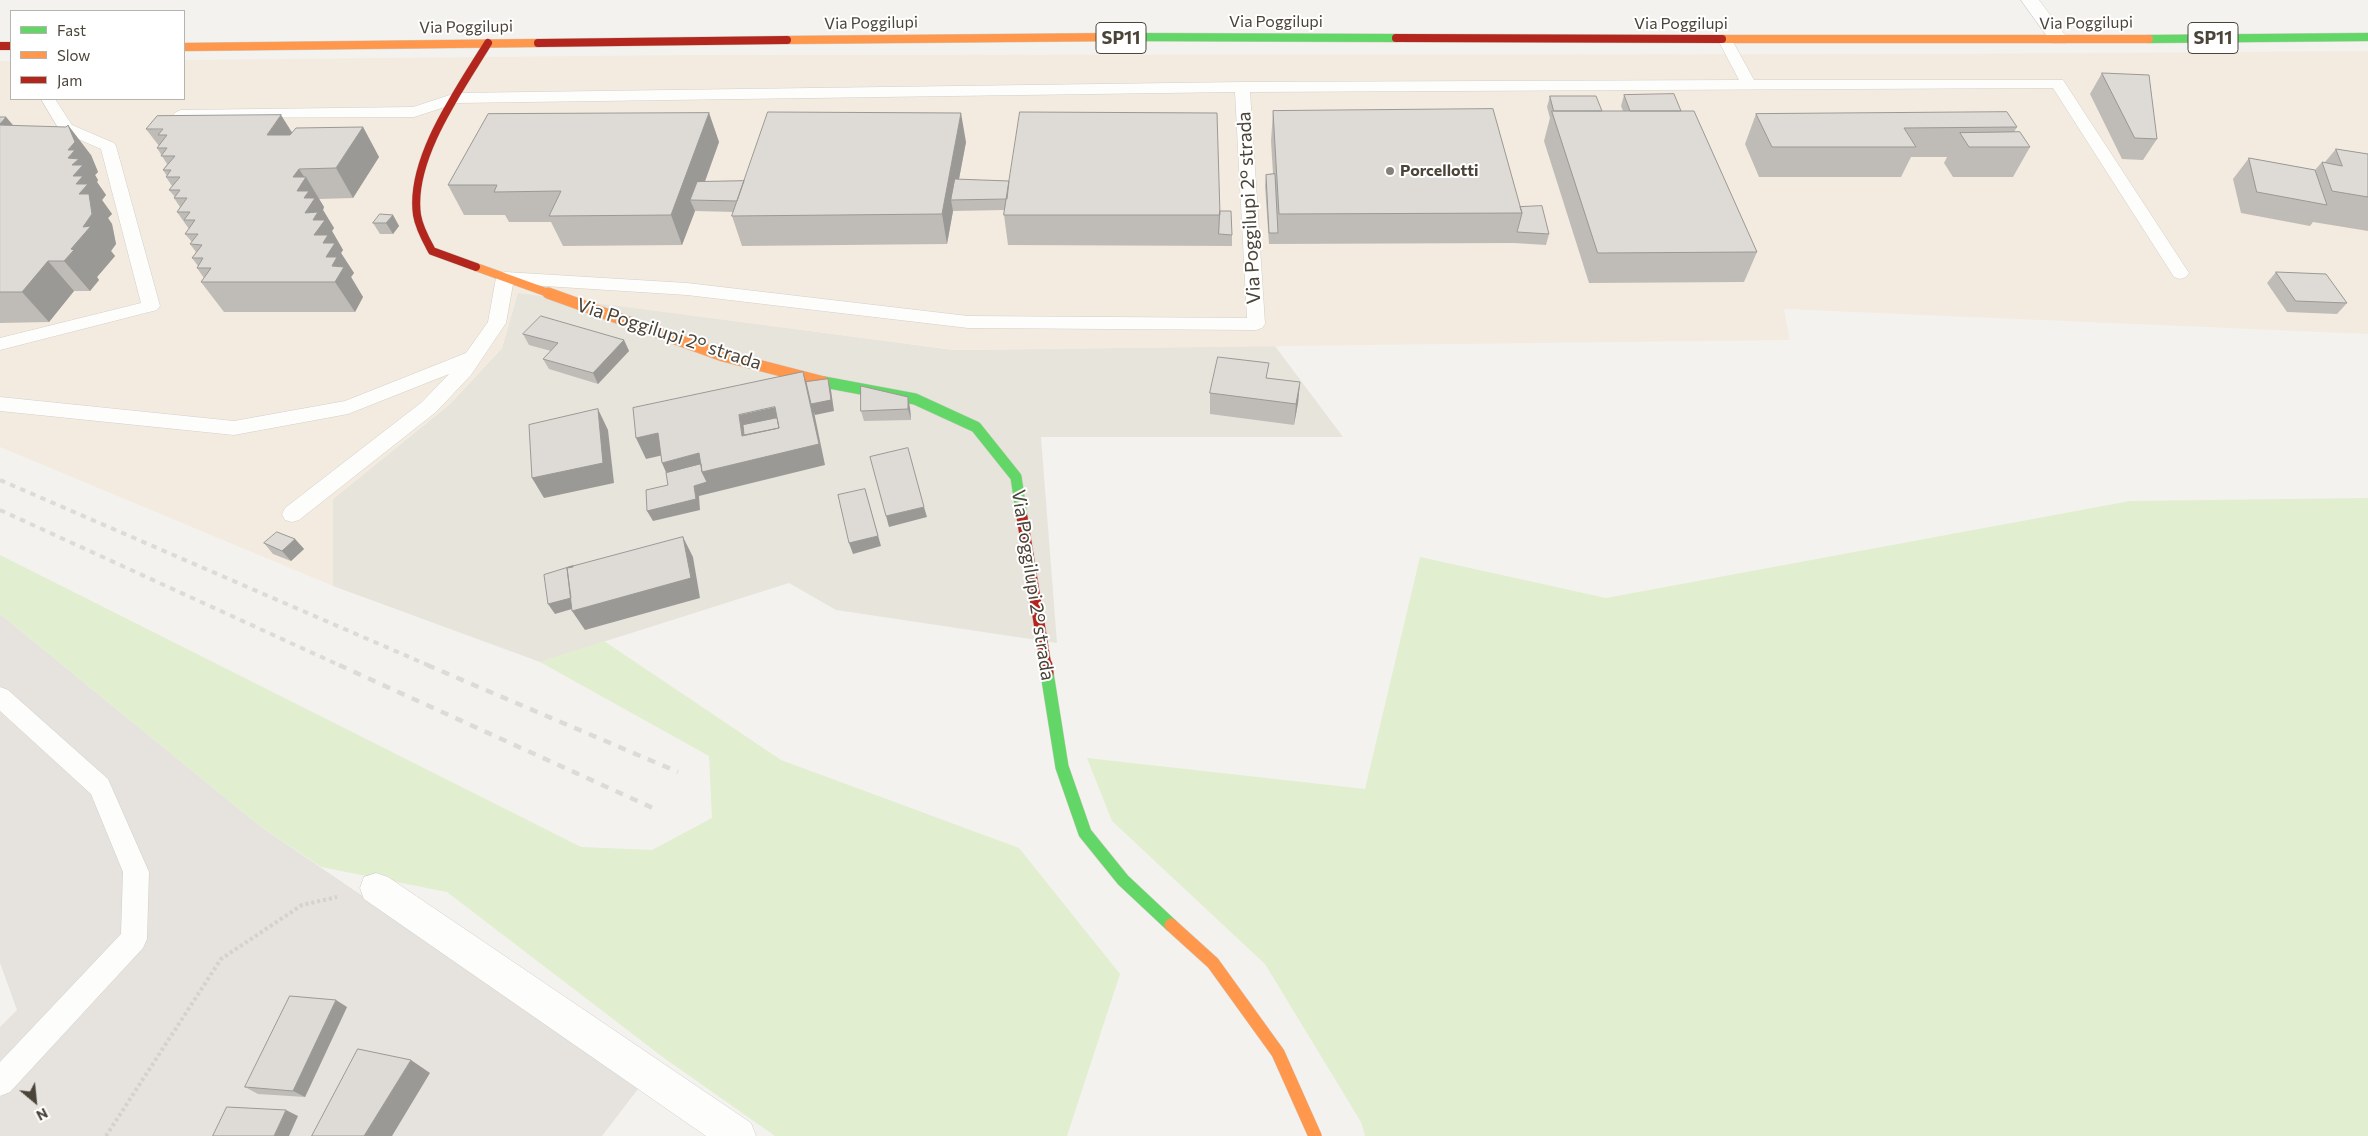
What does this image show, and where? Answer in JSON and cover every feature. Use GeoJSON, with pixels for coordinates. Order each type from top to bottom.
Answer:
{"type":"FeatureCollection","features":[{"type":"Feature","properties":{"kind":"main road","name":"Via Poggilupi"},"geometry":{"type":"LineString","coordinates":[[185,47],[1015,37],[1725,40],[2368,36]]}},
{"type":"Feature","properties":{"kind":"main road","name":"Via Poggilupi 2° strada"},"geometry":{"type":"LineString","coordinates":[[488,43],[456,98],[426,156],[417,204],[421,231],[432,251],[723,356],[836,385],[915,399],[976,427],[1016,477],[1062,767],[1085,833],[1123,880],[1213,963],[1278,1053],[1315,1136]]}},
{"type":"Feature","properties":{"kind":"street"},"geometry":{"type":"LineString","coordinates":[[2030,0],[2059,39]]}},
{"type":"Feature","properties":{"kind":"street"},"geometry":{"type":"LineString","coordinates":[[376,888],[738,1136]]}},
{"type":"Feature","properties":{"kind":"lane"},"geometry":{"type":"LineString","coordinates":[[1725,40],[1749,84]]}},
{"type":"Feature","properties":{"kind":"lane"},"geometry":{"type":"LineString","coordinates":[[181,115],[414,112],[456,98],[1242,87],[2058,83],[2180,273]]}},
{"type":"Feature","properties":{"kind":"lane","name":"Via Poggilupi 2° strada"},"geometry":{"type":"LineString","coordinates":[[504,278],[687,289],[968,322],[1256,324],[1242,87]]}},
{"type":"Feature","properties":{"kind":"lane"},"geometry":{"type":"LineString","coordinates":[[0,344],[151,306],[108,146],[66,128],[49,100]]}},
{"type":"Feature","properties":{"kind":"lane"},"geometry":{"type":"LineString","coordinates":[[292,514],[429,407],[464,370],[497,323],[504,278]]}},
{"type":"Feature","properties":{"kind":"lane"},"geometry":{"type":"LineString","coordinates":[[0,404],[234,428],[348,407],[472,358]]}},
{"type":"Feature","properties":{"kind":"lane"},"geometry":{"type":"LineString","coordinates":[[0,696],[100,787],[136,872],[134,939],[0,1082]]}},
{"type":"Feature","properties":{"kind":"path"},"geometry":{"type":"LineString","coordinates":[[106,1136],[221,959],[302,905],[376,888]]}},
{"type":"Feature","properties":{"kind":"shaded area"},"geometry":{"type":"Polygon","coordinates":[[[2368,51],[2368,334],[1784,309],[1790,340],[954,350],[518,293],[502,348],[450,404],[333,499],[333,586],[0,447],[0,61],[10,61],[10,100],[185,100],[185,60],[682,55],[1948,54],[2368,51]]]}},
{"type":"Feature","properties":{"kind":"shaded area"},"geometry":{"type":"Polygon","coordinates":[[[518,292],[954,350],[1275,346],[1343,437],[1041,437],[1057,643],[836,610],[789,583],[540,662],[333,586],[333,499],[450,404],[502,348],[518,292]]]}},
{"type":"Feature","properties":{"kind":"shaded area"},"geometry":{"type":"Polygon","coordinates":[[[0,614],[261,827],[641,1085],[602,1136],[0,1136],[0,1027],[17,1010],[0,963],[0,614]]]}},
{"type":"Feature","properties":{"kind":"green space"},"geometry":{"type":"Polygon","coordinates":[[[2368,498],[2368,1136],[1365,1136],[1361,1122],[1265,964],[1112,821],[1087,758],[1365,789],[1420,557],[1606,598],[2130,501],[2368,498]]]}},
{"type":"Feature","properties":{"kind":"green space"},"geometry":{"type":"Polygon","coordinates":[[[0,555],[581,847],[652,850],[712,818],[709,756],[540,662],[604,641],[781,760],[1019,848],[1120,974],[1067,1136],[775,1136],[664,1058],[447,892],[321,867],[261,827],[0,614],[0,555]]]}},
{"type":"Feature","properties":{"kind":"building"},"geometry":{"type":"Polygon","coordinates":[[[2102,73],[2149,75],[2157,139],[2135,138],[2102,73]]]}},
{"type":"Feature","properties":{"kind":"building"},"geometry":{"type":"Polygon","coordinates":[[[1674,94],[1681,111],[1630,111],[1624,95],[1674,94]]]}},
{"type":"Feature","properties":{"kind":"building"},"geometry":{"type":"Polygon","coordinates":[[[1550,96],[1596,96],[1602,111],[1554,111],[1550,96]]]}},
{"type":"Feature","properties":{"kind":"building"},"geometry":{"type":"Polygon","coordinates":[[[1493,109],[1522,213],[1279,214],[1273,111],[1493,109]]]}},
{"type":"Feature","properties":{"kind":"building"},"geometry":{"type":"Polygon","coordinates":[[[1552,111],[1694,111],[1757,252],[1598,253],[1552,111]]]}},
{"type":"Feature","properties":{"kind":"building"},"geometry":{"type":"Polygon","coordinates":[[[768,112],[961,113],[942,214],[732,216],[768,112]]]}},
{"type":"Feature","properties":{"kind":"building"},"geometry":{"type":"Polygon","coordinates":[[[1020,112],[1217,113],[1220,215],[1004,215],[1020,112]]]}},
{"type":"Feature","properties":{"kind":"building"},"geometry":{"type":"Polygon","coordinates":[[[2007,112],[2017,127],[1904,128],[1916,147],[1772,147],[1756,114],[2007,112]]]}},
{"type":"Feature","properties":{"kind":"building"},"geometry":{"type":"Polygon","coordinates":[[[709,113],[671,215],[549,216],[561,191],[494,192],[497,185],[448,185],[488,114],[709,113]]]}},
{"type":"Feature","properties":{"kind":"building"},"geometry":{"type":"Polygon","coordinates":[[[281,115],[267,135],[290,135],[296,128],[363,127],[336,168],[299,169],[293,177],[306,177],[297,191],[309,191],[304,198],[315,198],[305,213],[318,212],[313,220],[325,220],[314,235],[328,235],[323,243],[335,243],[326,257],[337,257],[332,266],[344,267],[335,282],[201,282],[211,268],[197,268],[203,258],[192,258],[202,245],[190,244],[198,234],[185,234],[195,220],[184,220],[190,212],[177,212],[187,198],[174,198],[180,190],[169,190],[180,177],[166,177],[171,170],[163,170],[175,156],[161,156],[167,148],[157,148],[167,135],[158,135],[163,129],[146,129],[157,116],[281,115]]]}},
{"type":"Feature","properties":{"kind":"building"},"geometry":{"type":"Polygon","coordinates":[[[0,117],[6,117],[0,124],[0,117]]]}},
{"type":"Feature","properties":{"kind":"building"},"geometry":{"type":"Polygon","coordinates":[[[0,125],[66,127],[68,125],[75,142],[68,150],[75,150],[68,158],[79,159],[72,165],[83,165],[73,176],[83,176],[76,184],[88,184],[79,194],[89,194],[92,214],[83,227],[91,226],[71,249],[74,250],[64,261],[48,261],[22,292],[0,292],[0,125]]]}},
{"type":"Feature","properties":{"kind":"building"},"geometry":{"type":"Polygon","coordinates":[[[2020,132],[2030,147],[1969,147],[1960,133],[2020,132]]]}},
{"type":"Feature","properties":{"kind":"building"},"geometry":{"type":"Polygon","coordinates":[[[2336,149],[2368,154],[2368,197],[2332,191],[2322,162],[2342,166],[2336,149]]]}},
{"type":"Feature","properties":{"kind":"building"},"geometry":{"type":"Polygon","coordinates":[[[2249,158],[2315,170],[2327,205],[2257,192],[2249,158]]]}},
{"type":"Feature","properties":{"kind":"building"},"geometry":{"type":"Polygon","coordinates":[[[1275,174],[1278,233],[1269,233],[1266,175],[1275,174]]]}},
{"type":"Feature","properties":{"kind":"building"},"geometry":{"type":"Polygon","coordinates":[[[955,179],[1009,181],[1007,199],[951,200],[955,179]]]}},
{"type":"Feature","properties":{"kind":"building"},"geometry":{"type":"Polygon","coordinates":[[[744,181],[737,201],[690,200],[697,182],[744,181]]]}},
{"type":"Feature","properties":{"kind":"building"},"geometry":{"type":"Polygon","coordinates":[[[1542,206],[1549,234],[1517,232],[1522,213],[1520,207],[1542,206]]]}},
{"type":"Feature","properties":{"kind":"building"},"geometry":{"type":"Polygon","coordinates":[[[1220,211],[1231,211],[1232,235],[1219,234],[1220,211]]]}},
{"type":"Feature","properties":{"kind":"building"},"geometry":{"type":"Polygon","coordinates":[[[380,214],[393,215],[386,223],[373,223],[380,214]]]}},
{"type":"Feature","properties":{"kind":"building"},"geometry":{"type":"Polygon","coordinates":[[[2276,272],[2326,274],[2347,303],[2296,301],[2276,272]]]}},
{"type":"Feature","properties":{"kind":"building"},"geometry":{"type":"Polygon","coordinates":[[[541,316],[624,340],[593,373],[543,359],[558,343],[523,334],[541,316]]]}},
{"type":"Feature","properties":{"kind":"building"},"geometry":{"type":"Polygon","coordinates":[[[1218,357],[1269,363],[1266,378],[1300,382],[1296,404],[1210,393],[1218,357]]]}},
{"type":"Feature","properties":{"kind":"building"},"geometry":{"type":"Polygon","coordinates":[[[803,372],[819,444],[702,472],[699,453],[662,463],[658,433],[636,438],[633,408],[803,372]],[[775,407],[739,415],[742,436],[779,428],[775,407]]]}},
{"type":"Feature","properties":{"kind":"building"},"geometry":{"type":"Polygon","coordinates":[[[828,379],[831,400],[811,404],[806,382],[828,379]]]}},
{"type":"Feature","properties":{"kind":"building"},"geometry":{"type":"Polygon","coordinates":[[[861,386],[908,397],[908,409],[861,411],[861,386]]]}},
{"type":"Feature","properties":{"kind":"building"},"geometry":{"type":"Polygon","coordinates":[[[598,409],[603,463],[532,478],[529,425],[598,409]]]}},
{"type":"Feature","properties":{"kind":"building"},"geometry":{"type":"Polygon","coordinates":[[[777,418],[779,428],[744,435],[743,425],[777,418]]]}},
{"type":"Feature","properties":{"kind":"building"},"geometry":{"type":"Polygon","coordinates":[[[908,448],[924,507],[886,516],[870,457],[908,448]]]}},
{"type":"Feature","properties":{"kind":"building"},"geometry":{"type":"Polygon","coordinates":[[[701,464],[702,472],[707,482],[694,486],[696,499],[647,511],[646,490],[668,485],[666,473],[701,464]]]}},
{"type":"Feature","properties":{"kind":"building"},"geometry":{"type":"Polygon","coordinates":[[[865,489],[878,536],[849,543],[838,495],[865,489]]]}},
{"type":"Feature","properties":{"kind":"building"},"geometry":{"type":"Polygon","coordinates":[[[277,532],[295,539],[282,551],[264,543],[277,532]]]}},
{"type":"Feature","properties":{"kind":"building"},"geometry":{"type":"Polygon","coordinates":[[[683,537],[691,578],[572,611],[567,568],[683,537]]]}},
{"type":"Feature","properties":{"kind":"building"},"geometry":{"type":"Polygon","coordinates":[[[573,566],[567,568],[571,598],[548,604],[544,575],[573,566]]]}},
{"type":"Feature","properties":{"kind":"building"},"geometry":{"type":"Polygon","coordinates":[[[290,996],[336,1000],[293,1091],[245,1087],[290,996]]]}},
{"type":"Feature","properties":{"kind":"building"},"geometry":{"type":"Polygon","coordinates":[[[358,1049],[411,1060],[364,1136],[312,1136],[358,1049]]]}},
{"type":"Feature","properties":{"kind":"building"},"geometry":{"type":"Polygon","coordinates":[[[227,1107],[286,1110],[274,1136],[213,1136],[227,1107]]]}},
{"type":"Feature","properties":{"kind":"railway"},"geometry":{"type":"LineString","coordinates":[[0,480],[430,666]]}},
{"type":"Feature","properties":{"kind":"railway"},"geometry":{"type":"LineString","coordinates":[[0,510],[341,666]]}},
{"type":"Feature","properties":{"kind":"railway"},"geometry":{"type":"LineString","coordinates":[[339,665],[655,809]]}},
{"type":"Feature","properties":{"kind":"railway"},"geometry":{"type":"LineString","coordinates":[[427,665],[678,772]]}},
{"type":"Feature","properties":{"kind":"traffic: fast"},"geometry":{"type":"LineString","coordinates":[[1120,37],[1396,38]]}},
{"type":"Feature","properties":{"kind":"traffic: fast"},"geometry":{"type":"LineString","coordinates":[[2149,39],[2368,37]]}},
{"type":"Feature","properties":{"kind":"traffic: fast"},"geometry":{"type":"LineString","coordinates":[[824,382],[915,399],[976,427],[1016,477],[1022,517]]}},
{"type":"Feature","properties":{"kind":"traffic: fast"},"geometry":{"type":"LineString","coordinates":[[1047,673],[1062,767],[1085,833],[1123,880],[1171,925]]}},
{"type":"Feature","properties":{"kind":"traffic: slow"},"geometry":{"type":"LineString","coordinates":[[787,40],[1120,37]]}},
{"type":"Feature","properties":{"kind":"traffic: slow"},"geometry":{"type":"LineString","coordinates":[[1722,39],[2149,39]]}},
{"type":"Feature","properties":{"kind":"traffic: slow"},"geometry":{"type":"LineString","coordinates":[[185,47],[538,43]]}},
{"type":"Feature","properties":{"kind":"traffic: slow"},"geometry":{"type":"LineString","coordinates":[[476,267],[723,356],[824,382]]}},
{"type":"Feature","properties":{"kind":"traffic: slow"},"geometry":{"type":"LineString","coordinates":[[1171,925],[1213,963],[1278,1053],[1315,1136]]}},
{"type":"Feature","properties":{"kind":"traffic: jam"},"geometry":{"type":"LineString","coordinates":[[1396,38],[1722,39]]}},
{"type":"Feature","properties":{"kind":"traffic: jam"},"geometry":{"type":"LineString","coordinates":[[538,43],[787,40]]}},
{"type":"Feature","properties":{"kind":"traffic: jam"},"geometry":{"type":"LineString","coordinates":[[476,267],[432,251],[424,237],[419,222],[417,212],[418,191],[423,169],[441,124],[488,43]]}},
{"type":"Feature","properties":{"kind":"traffic: jam"},"geometry":{"type":"LineString","coordinates":[[0,46],[10,46]]}},
{"type":"Feature","properties":{"kind":"traffic: jam"},"geometry":{"type":"LineString","coordinates":[[1022,517],[1047,673]]}},
{"type":"Feature","properties":{"kind":"place","name":"Porcellotti"},"geometry":{"type":"Point","coordinates":[1390,171]}}]}
